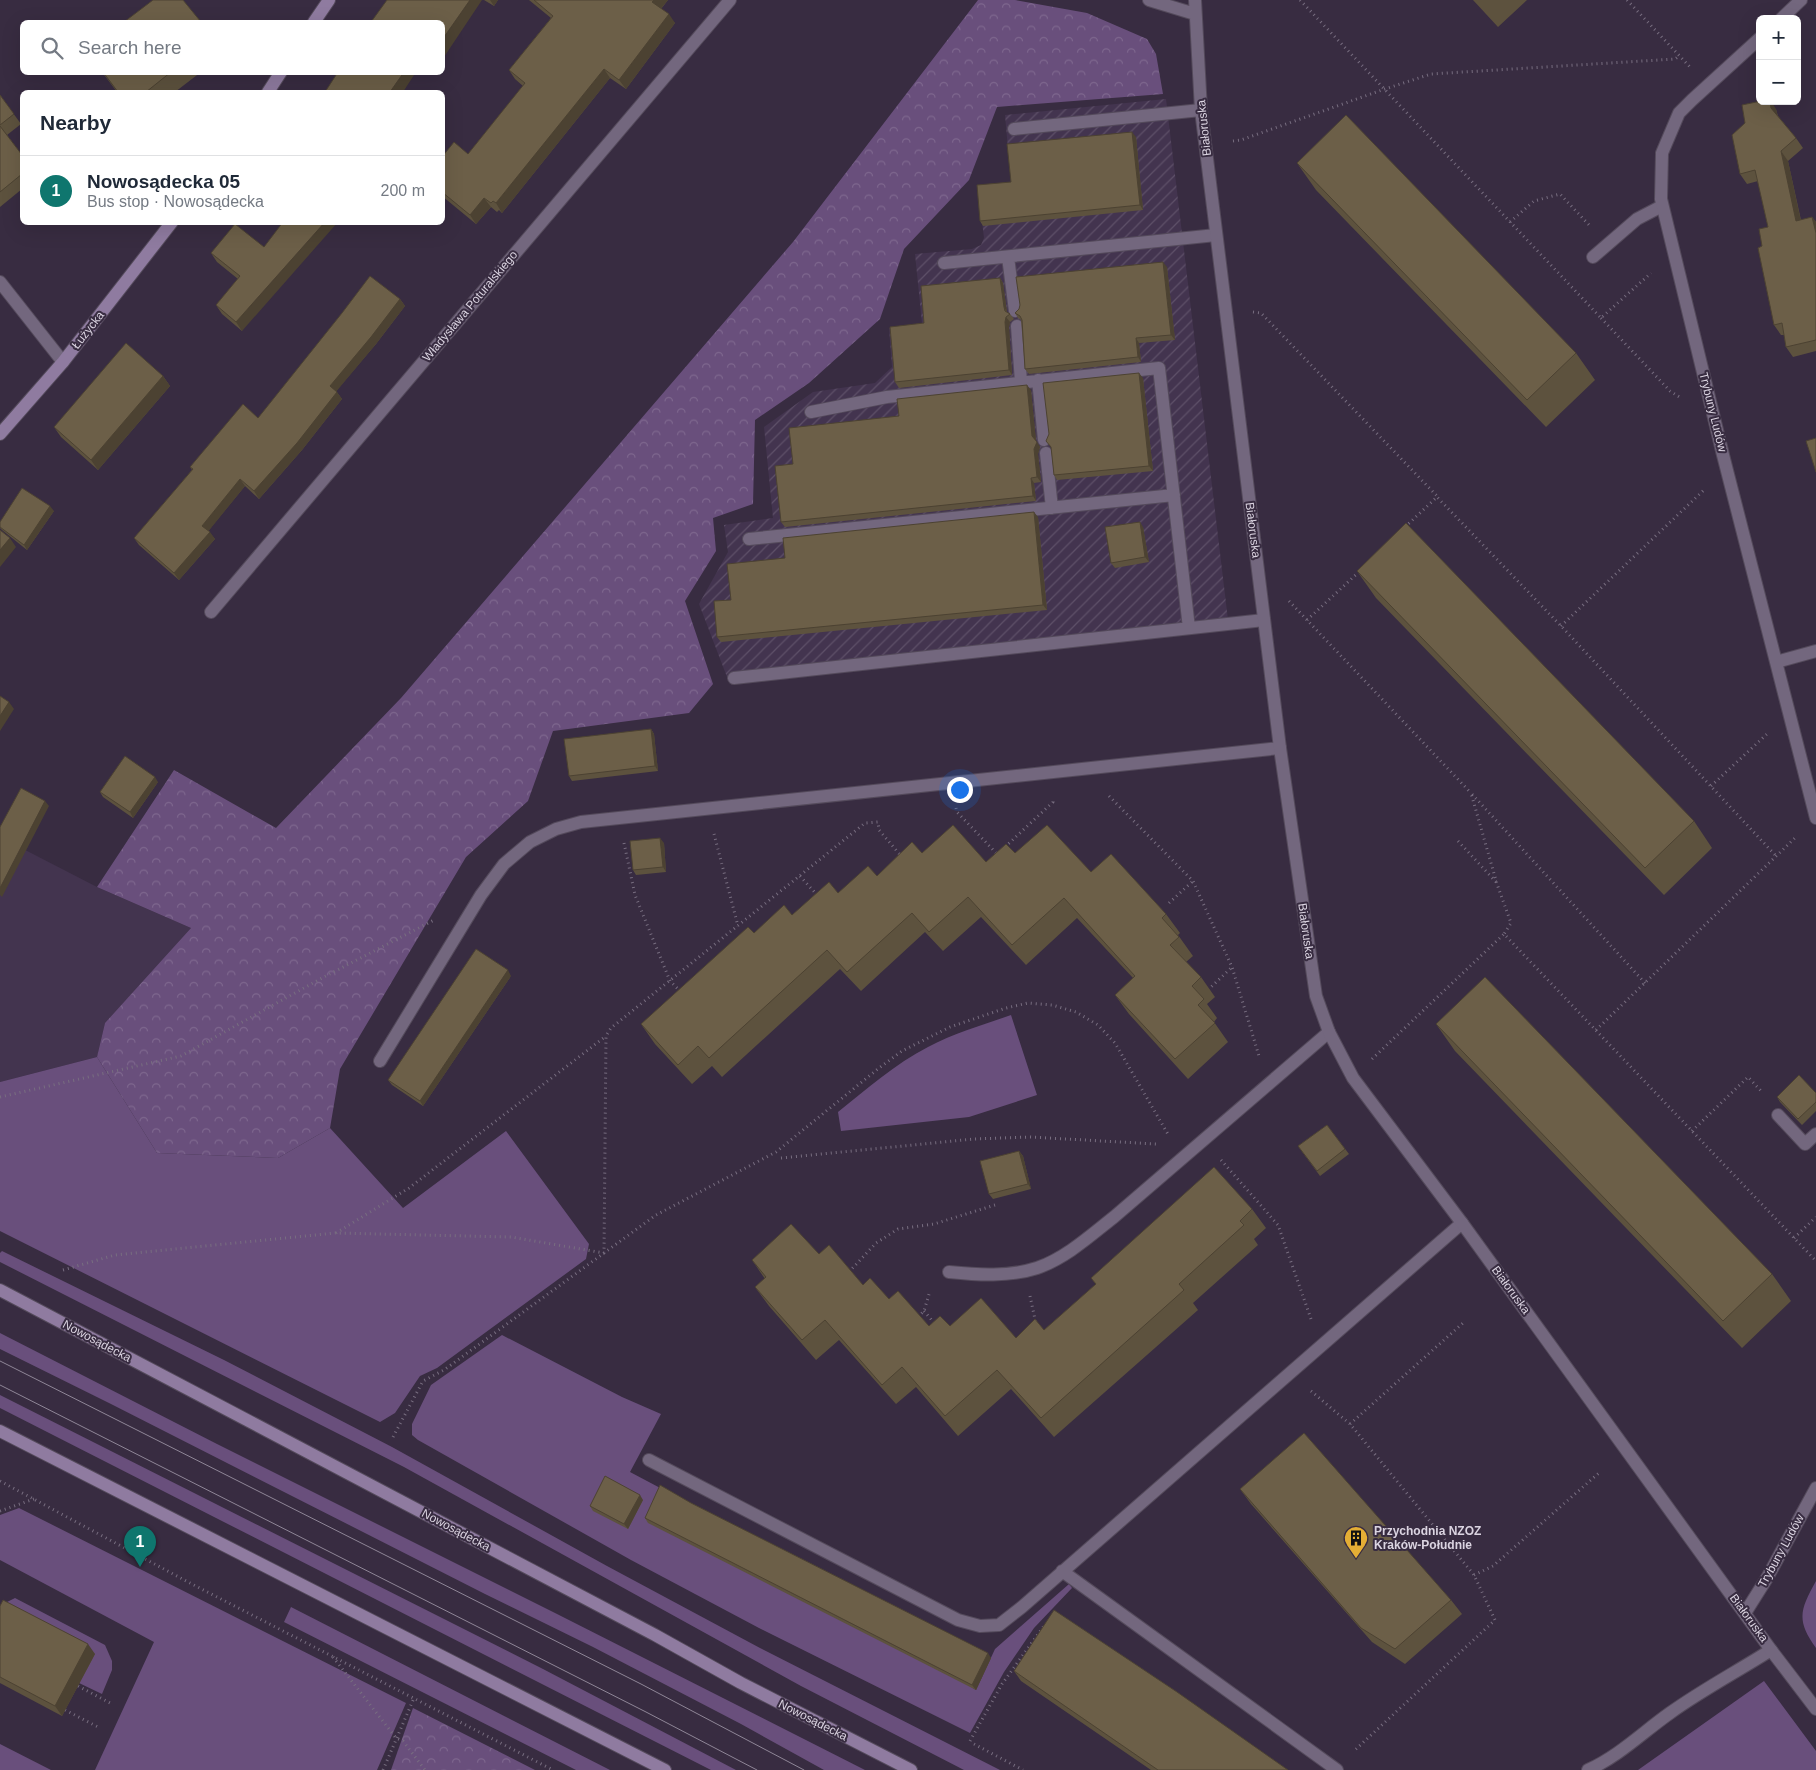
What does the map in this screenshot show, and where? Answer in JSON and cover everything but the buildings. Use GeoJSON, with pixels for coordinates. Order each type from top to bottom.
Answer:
{"type":"FeatureCollection","features":[{"type":"Feature","properties":{"kind":"main road"},"geometry":{"type":"LineString","coordinates":[[315,20],[329,0]]}},
{"type":"Feature","properties":{"kind":"main road"},"geometry":{"type":"LineString","coordinates":[[269,90],[279,75]]}},
{"type":"Feature","properties":{"kind":"main road","name":"Łużycka"},"geometry":{"type":"LineString","coordinates":[[1,431],[63,362],[170,225]]}},
{"type":"Feature","properties":{"kind":"main road","name":"Nowosądecka"},"geometry":{"type":"LineString","coordinates":[[0,1290],[637,1626],[741,1683],[911,1770]]}},
{"type":"Feature","properties":{"kind":"main road"},"geometry":{"type":"LineString","coordinates":[[1,1432],[665,1770]]}},
{"type":"Feature","properties":{"kind":"street","name":"Władysława Poturalskiego"},"geometry":{"type":"LineString","coordinates":[[211,612],[730,0]]}},
{"type":"Feature","properties":{"kind":"street"},"geometry":{"type":"LineString","coordinates":[[1149,0],[1195,14]]}},
{"type":"Feature","properties":{"kind":"street","name":"Białoruska"},"geometry":{"type":"LineString","coordinates":[[1195,0],[1201,110],[1280,748],[1316,996],[1329,1032],[1353,1078],[1462,1223],[1771,1650],[1816,1709]]}},
{"type":"Feature","properties":{"kind":"street"},"geometry":{"type":"LineString","coordinates":[[1785,15],[1801,0]]}},
{"type":"Feature","properties":{"kind":"street","name":"Trybuny Ludów"},"geometry":{"type":"LineString","coordinates":[[1756,42],[1679,113],[1662,153],[1661,199],[1816,817]]}},
{"type":"Feature","properties":{"kind":"street"},"geometry":{"type":"LineString","coordinates":[[1014,130],[1201,110]]}},
{"type":"Feature","properties":{"kind":"street"},"geometry":{"type":"LineString","coordinates":[[1593,257],[1637,219],[1662,206]]}},
{"type":"Feature","properties":{"kind":"street"},"geometry":{"type":"LineString","coordinates":[[944,263],[1216,234]]}},
{"type":"Feature","properties":{"kind":"street"},"geometry":{"type":"LineString","coordinates":[[1008,257],[1015,311]]}},
{"type":"Feature","properties":{"kind":"street"},"geometry":{"type":"LineString","coordinates":[[0,282],[63,362]]}},
{"type":"Feature","properties":{"kind":"street"},"geometry":{"type":"LineString","coordinates":[[1017,326],[1021,382]]}},
{"type":"Feature","properties":{"kind":"street"},"geometry":{"type":"LineString","coordinates":[[811,412],[887,397],[1159,368],[1189,628]]}},
{"type":"Feature","properties":{"kind":"street"},"geometry":{"type":"LineString","coordinates":[[1038,380],[1052,508]]}},
{"type":"Feature","properties":{"kind":"street"},"geometry":{"type":"LineString","coordinates":[[750,539],[1174,496]]}},
{"type":"Feature","properties":{"kind":"street"},"geometry":{"type":"LineString","coordinates":[[734,678],[1264,620]]}},
{"type":"Feature","properties":{"kind":"street"},"geometry":{"type":"LineString","coordinates":[[1776,662],[1816,651]]}},
{"type":"Feature","properties":{"kind":"street"},"geometry":{"type":"LineString","coordinates":[[380,1061],[481,896],[504,864],[530,842],[556,829],[581,822],[620,817],[1280,748]]}},
{"type":"Feature","properties":{"kind":"street"},"geometry":{"type":"LineString","coordinates":[[949,1272],[979,1275],[1009,1273],[1037,1268],[1064,1254],[1089,1237],[1329,1032]]}},
{"type":"Feature","properties":{"kind":"street"},"geometry":{"type":"LineString","coordinates":[[1778,1116],[1805,1144],[1816,1134]]}},
{"type":"Feature","properties":{"kind":"street"},"geometry":{"type":"LineString","coordinates":[[649,1460],[958,1620],[980,1626],[999,1625],[1462,1223]]}},
{"type":"Feature","properties":{"kind":"street","name":"Trybuny Ludów"},"geometry":{"type":"LineString","coordinates":[[1745,1613],[1767,1578],[1816,1488]]}},
{"type":"Feature","properties":{"kind":"street"},"geometry":{"type":"LineString","coordinates":[[1062,1570],[1337,1770]]}},
{"type":"Feature","properties":{"kind":"street"},"geometry":{"type":"LineString","coordinates":[[1588,1770],[1628,1746],[1670,1713],[1771,1650]]}},
{"type":"Feature","properties":{"kind":"path"},"geometry":{"type":"LineString","coordinates":[[1300,0],[1670,391],[1681,398]]}},
{"type":"Feature","properties":{"kind":"path"},"geometry":{"type":"LineString","coordinates":[[1627,0],[1690,67]]}},
{"type":"Feature","properties":{"kind":"path"},"geometry":{"type":"LineString","coordinates":[[1233,141],[1242,140],[1431,74],[1675,59],[1679,56]]}},
{"type":"Feature","properties":{"kind":"path"},"geometry":{"type":"LineString","coordinates":[[1510,222],[1534,201],[1560,194],[1608,244]]}},
{"type":"Feature","properties":{"kind":"path"},"geometry":{"type":"LineString","coordinates":[[1601,318],[1652,273]]}},
{"type":"Feature","properties":{"kind":"path"},"geometry":{"type":"LineString","coordinates":[[1254,312],[1261,313],[1561,626],[1777,857]]}},
{"type":"Feature","properties":{"kind":"path"},"geometry":{"type":"LineString","coordinates":[[1561,626],[1728,468]]}},
{"type":"Feature","properties":{"kind":"path"},"geometry":{"type":"LineString","coordinates":[[1401,531],[1437,497]]}},
{"type":"Feature","properties":{"kind":"path"},"geometry":{"type":"LineString","coordinates":[[1307,620],[1365,566]]}},
{"type":"Feature","properties":{"kind":"path"},"geometry":{"type":"LineString","coordinates":[[1288,600],[1472,793],[1645,983]]}},
{"type":"Feature","properties":{"kind":"path"},"geometry":{"type":"LineString","coordinates":[[1711,786],[1767,733]]}},
{"type":"Feature","properties":{"kind":"path"},"geometry":{"type":"LineString","coordinates":[[1353,1078],[1504,934],[1511,923],[1497,884],[1472,793]]}},
{"type":"Feature","properties":{"kind":"path"},"geometry":{"type":"LineString","coordinates":[[1109,796],[1193,881],[1232,968],[1260,1059]]}},
{"type":"Feature","properties":{"kind":"path"},"geometry":{"type":"LineString","coordinates":[[998,855],[1053,802]]}},
{"type":"Feature","properties":{"kind":"path"},"geometry":{"type":"LineString","coordinates":[[957,812],[1003,860]]}},
{"type":"Feature","properties":{"kind":"path"},"geometry":{"type":"LineString","coordinates":[[620,817],[635,895],[670,981],[684,997]]}},
{"type":"Feature","properties":{"kind":"path"},"geometry":{"type":"LineString","coordinates":[[1596,1030],[1777,857],[1816,817]]}},
{"type":"Feature","properties":{"kind":"path"},"geometry":{"type":"LineString","coordinates":[[335,1233],[409,1188],[606,1036],[611,1028],[865,823],[878,822],[879,830],[903,858]]}},
{"type":"Feature","properties":{"kind":"path"},"geometry":{"type":"LineString","coordinates":[[713,829],[738,926]]}},
{"type":"Feature","properties":{"kind":"path"},"geometry":{"type":"LineString","coordinates":[[1458,842],[1497,884]]}},
{"type":"Feature","properties":{"kind":"path"},"geometry":{"type":"LineString","coordinates":[[800,876],[819,898],[824,900]]}},
{"type":"Feature","properties":{"kind":"path"},"geometry":{"type":"LineString","coordinates":[[1169,904],[1193,881]]}},
{"type":"Feature","properties":{"kind":"path"},"geometry":{"type":"LineString","coordinates":[[0,1097],[181,1056],[322,978],[437,918]]}},
{"type":"Feature","properties":{"kind":"path"},"geometry":{"type":"LineString","coordinates":[[734,929],[739,935]]}},
{"type":"Feature","properties":{"kind":"path"},"geometry":{"type":"LineString","coordinates":[[1504,934],[1816,1261]]}},
{"type":"Feature","properties":{"kind":"path"},"geometry":{"type":"LineString","coordinates":[[1208,990],[1232,968]]}},
{"type":"Feature","properties":{"kind":"path"},"geometry":{"type":"LineString","coordinates":[[393,1437],[423,1381],[444,1370],[656,1215],[776,1152],[902,1051],[950,1026],[1028,1003],[1052,1005],[1076,1012],[1098,1025],[1115,1043],[1169,1137]]}},
{"type":"Feature","properties":{"kind":"path"},"geometry":{"type":"LineString","coordinates":[[604,1253],[606,1036]]}},
{"type":"Feature","properties":{"kind":"path"},"geometry":{"type":"LineString","coordinates":[[1692,1131],[1748,1077],[1777,1108],[1778,1116]]}},
{"type":"Feature","properties":{"kind":"path"},"geometry":{"type":"LineString","coordinates":[[781,1158],[983,1138],[1030,1137],[1164,1145]]}},
{"type":"Feature","properties":{"kind":"path"},"geometry":{"type":"LineString","coordinates":[[1219,1158],[1278,1225],[1312,1319]]}},
{"type":"Feature","properties":{"kind":"path"},"geometry":{"type":"LineString","coordinates":[[849,1272],[876,1244],[898,1229],[934,1224],[994,1206]]}},
{"type":"Feature","properties":{"kind":"path"},"geometry":{"type":"LineString","coordinates":[[1794,1238],[1816,1217]]}},
{"type":"Feature","properties":{"kind":"path"},"geometry":{"type":"LineString","coordinates":[[63,1270],[115,1255],[335,1233],[511,1237],[604,1253]]}},
{"type":"Feature","properties":{"kind":"path"},"geometry":{"type":"LineString","coordinates":[[918,1317],[924,1311],[932,1284]]}},
{"type":"Feature","properties":{"kind":"path"},"geometry":{"type":"LineString","coordinates":[[1029,1294],[1037,1328]]}},
{"type":"Feature","properties":{"kind":"path"},"geometry":{"type":"LineString","coordinates":[[924,1311],[936,1325]]}},
{"type":"Feature","properties":{"kind":"path"},"geometry":{"type":"LineString","coordinates":[[1350,1424],[1463,1323]]}},
{"type":"Feature","properties":{"kind":"path"},"geometry":{"type":"LineString","coordinates":[[1290,1373],[1350,1424],[1474,1575],[1494,1620],[1352,1753],[1337,1770]]}},
{"type":"Feature","properties":{"kind":"path"},"geometry":{"type":"LineString","coordinates":[[1474,1575],[1493,1566],[1600,1472]]}},
{"type":"Feature","properties":{"kind":"path"},"geometry":{"type":"LineString","coordinates":[[0,1481],[188,1582],[553,1770]]}},
{"type":"Feature","properties":{"kind":"path"},"geometry":{"type":"LineString","coordinates":[[0,1511],[34,1499]]}},
{"type":"Feature","properties":{"kind":"path"},"geometry":{"type":"LineString","coordinates":[[970,1741],[1002,1684],[1045,1624]]}},
{"type":"Feature","properties":{"kind":"path"},"geometry":{"type":"LineString","coordinates":[[332,1656],[396,1738],[403,1741],[425,1770]]}},
{"type":"Feature","properties":{"kind":"path"},"geometry":{"type":"LineString","coordinates":[[78,1686],[110,1702]]}},
{"type":"Feature","properties":{"kind":"path"},"geometry":{"type":"LineString","coordinates":[[384,1770],[414,1698]]}},
{"type":"Feature","properties":{"kind":"path"},"geometry":{"type":"LineString","coordinates":[[65,1710],[98,1727]]}},
{"type":"Feature","properties":{"kind":"path"},"geometry":{"type":"LineString","coordinates":[[974,1744],[1023,1770]]}},
{"type":"Feature","properties":{"kind":"shaded area"},"geometry":{"type":"Polygon","coordinates":[[[1166,99],[1228,620],[727,677],[699,604],[728,552],[724,525],[773,518],[764,427],[813,392],[875,383],[892,367],[889,328],[922,323],[915,254],[972,249],[981,245],[984,238],[978,187],[1011,183],[1005,115],[1166,99]]]}},
{"type":"Feature","properties":{"kind":"shaded area"},"geometry":{"type":"Polygon","coordinates":[[[0,837],[97,887],[191,928],[105,1023],[97,1057],[0,1082],[0,837]]]}},
{"type":"Feature","properties":{"kind":"green space"},"geometry":{"type":"Polygon","coordinates":[[[978,0],[1015,0],[1087,13],[1147,39],[1156,54],[1163,94],[997,107],[969,180],[904,249],[880,319],[809,383],[755,420],[753,504],[713,518],[716,551],[685,601],[713,684],[689,713],[553,731],[528,801],[466,857],[340,1069],[330,1128],[278,1158],[157,1153],[97,1057],[105,1023],[191,928],[97,887],[174,770],[276,828],[401,698],[793,242],[978,0]]]}},
{"type":"Feature","properties":{"kind":"green space"},"geometry":{"type":"Polygon","coordinates":[[[1011,1015],[1037,1095],[969,1117],[841,1131],[838,1112],[904,1061],[948,1038],[1011,1015]]]}},
{"type":"Feature","properties":{"kind":"green space"},"geometry":{"type":"Polygon","coordinates":[[[97,1057],[157,1153],[278,1158],[330,1128],[403,1208],[506,1131],[589,1244],[586,1259],[437,1368],[420,1376],[395,1413],[380,1422],[0,1231],[0,1082],[97,1057]]]}},
{"type":"Feature","properties":{"kind":"green space"},"geometry":{"type":"Polygon","coordinates":[[[2,1251],[224,1360],[392,1447],[760,1648],[1000,1770],[964,1770],[801,1686],[404,1467],[0,1262],[0,1253],[2,1251]]]}},
{"type":"Feature","properties":{"kind":"green space"},"geometry":{"type":"Polygon","coordinates":[[[0,1333],[865,1770],[824,1770],[741,1724],[593,1647],[0,1349],[0,1333]]]}},
{"type":"Feature","properties":{"kind":"green space"},"geometry":{"type":"Polygon","coordinates":[[[502,1335],[622,1397],[661,1414],[630,1472],[664,1490],[976,1690],[995,1649],[1069,1584],[1072,1588],[1034,1628],[1004,1672],[970,1733],[759,1628],[631,1560],[412,1435],[412,1424],[431,1385],[502,1335]]]}},
{"type":"Feature","properties":{"kind":"green space"},"geometry":{"type":"Polygon","coordinates":[[[0,1395],[543,1669],[736,1770],[711,1770],[0,1408],[0,1395]]]}},
{"type":"Feature","properties":{"kind":"green space"},"geometry":{"type":"Polygon","coordinates":[[[19,1508],[406,1703],[377,1770],[95,1770],[154,1642],[0,1560],[0,1515],[19,1508]]]}},
{"type":"Feature","properties":{"kind":"green space"},"geometry":{"type":"Polygon","coordinates":[[[1816,1581],[1816,1648],[1805,1630],[1802,1615],[1806,1600],[1816,1581]]]}},
{"type":"Feature","properties":{"kind":"green space"},"geometry":{"type":"Polygon","coordinates":[[[15,1598],[105,1645],[112,1661],[112,1670],[102,1694],[79,1683],[94,1654],[5,1603],[15,1598]]]}},
{"type":"Feature","properties":{"kind":"green space"},"geometry":{"type":"Polygon","coordinates":[[[291,1607],[610,1770],[576,1770],[284,1622],[291,1607]]]}},
{"type":"Feature","properties":{"kind":"green space"},"geometry":{"type":"Polygon","coordinates":[[[1764,1681],[1816,1751],[1816,1770],[1638,1770],[1764,1681]]]}},
{"type":"Feature","properties":{"kind":"green space"},"geometry":{"type":"Polygon","coordinates":[[[413,1708],[535,1770],[391,1770],[413,1708]]]}},
{"type":"Feature","properties":{"kind":"green space"},"geometry":{"type":"Polygon","coordinates":[[[0,1744],[51,1770],[0,1770],[0,1744]]]}},
{"type":"Feature","properties":{"kind":"tram line"},"geometry":{"type":"LineString","coordinates":[[0,1361],[641,1684],[804,1770]]}},
{"type":"Feature","properties":{"kind":"tram line"},"geometry":{"type":"LineString","coordinates":[[0,1385],[757,1770]]}},
{"type":"Feature","properties":{"kind":"place","name":"Przychodnia NZOZ Kraków-Południe"},"geometry":{"type":"Point","coordinates":[1356,1559]}},
{"type":"Feature","properties":{"kind":"place","name":"Nowosądecka 05"},"geometry":{"type":"Point","coordinates":[140,1567]}}]}
